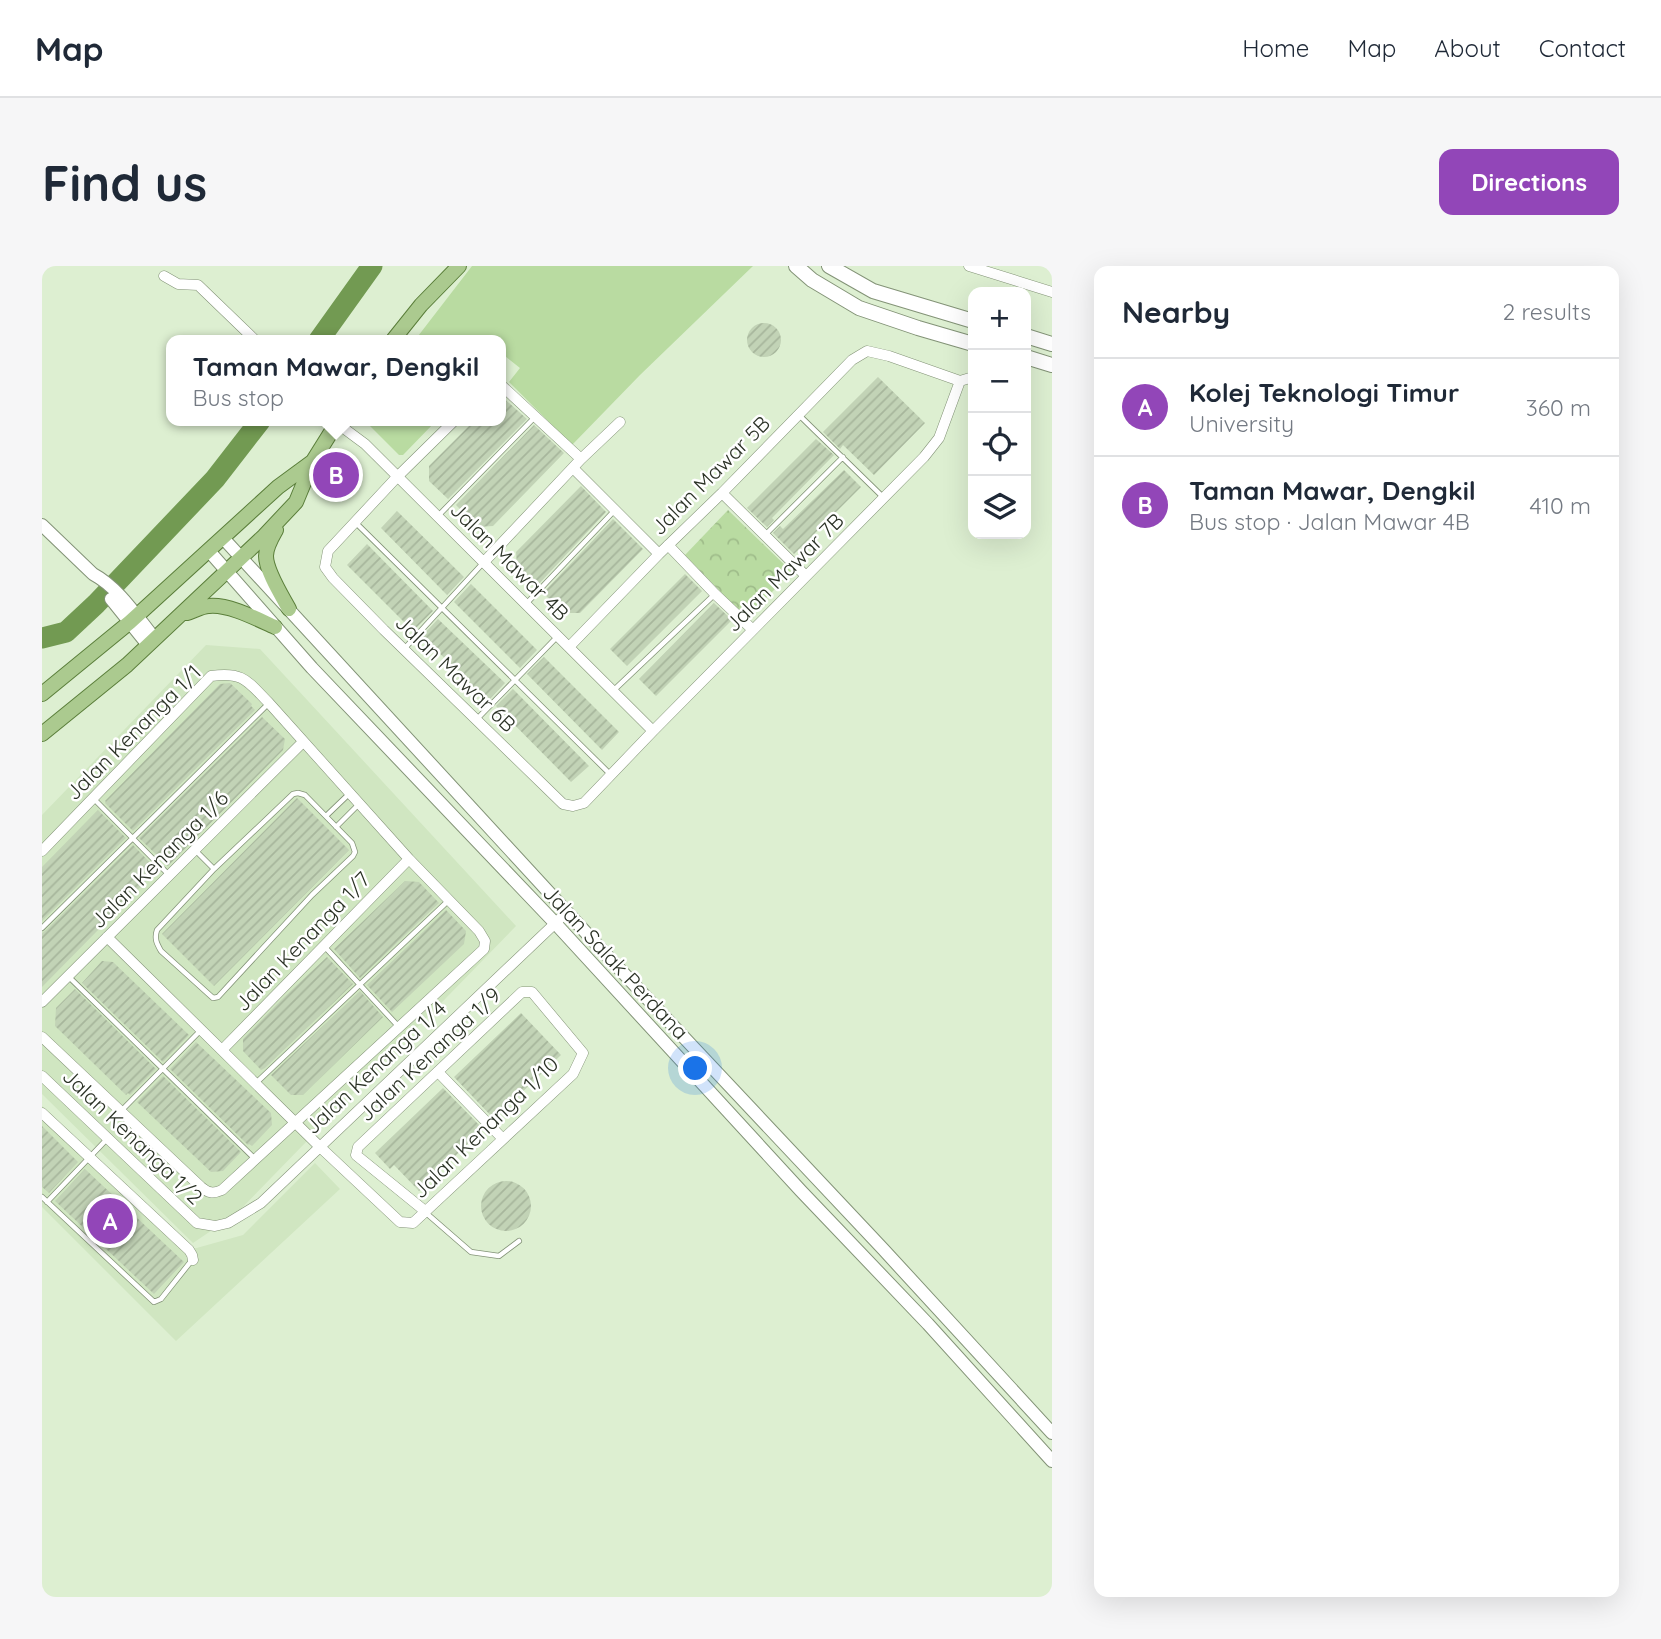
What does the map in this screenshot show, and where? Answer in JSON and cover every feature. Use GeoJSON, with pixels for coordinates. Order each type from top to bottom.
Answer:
{"type":"FeatureCollection","features":[{"type":"Feature","properties":{"kind":"main road"},"geometry":{"type":"LineString","coordinates":[[397,335],[421,305],[459,266]]}},
{"type":"Feature","properties":{"kind":"main road"},"geometry":{"type":"LineString","coordinates":[[796,266],[812,280],[859,307],[968,343]]}},
{"type":"Feature","properties":{"kind":"main road"},"geometry":{"type":"LineString","coordinates":[[829,266],[873,291],[968,320]]}},
{"type":"Feature","properties":{"kind":"main road"},"geometry":{"type":"LineString","coordinates":[[1031,338],[1052,344]]}},
{"type":"Feature","properties":{"kind":"main road"},"geometry":{"type":"LineString","coordinates":[[1031,359],[1052,365]]}},
{"type":"Feature","properties":{"kind":"main road"},"geometry":{"type":"LineString","coordinates":[[42,734],[183,615],[283,516],[296,502],[313,461],[334,426]]}},
{"type":"Feature","properties":{"kind":"main road"},"geometry":{"type":"LineString","coordinates":[[42,694],[133,620],[278,487],[313,461]]}},
{"type":"Feature","properties":{"kind":"main road"},"geometry":{"type":"LineString","coordinates":[[283,516],[269,543],[266,557],[278,590],[289,609]]}},
{"type":"Feature","properties":{"kind":"main road"},"geometry":{"type":"LineString","coordinates":[[183,615],[209,606],[222,607],[275,627]]}},
{"type":"Feature","properties":{"kind":"street"},"geometry":{"type":"LineString","coordinates":[[969,266],[1052,292]]}},
{"type":"Feature","properties":{"kind":"street"},"geometry":{"type":"LineString","coordinates":[[164,275],[178,284],[198,285],[250,335]]}},
{"type":"Feature","properties":{"kind":"street","name":"Jalan Mawar 5B"},"geometry":{"type":"LineString","coordinates":[[569,647],[852,360],[867,351],[960,380]]}},
{"type":"Feature","properties":{"kind":"street"},"geometry":{"type":"LineString","coordinates":[[960,380],[968,379]]}},
{"type":"Feature","properties":{"kind":"street","name":"Jalan Mawar 7B"},"geometry":{"type":"LineString","coordinates":[[563,804],[573,806],[584,803],[924,457],[939,438],[960,380]]}},
{"type":"Feature","properties":{"kind":"street"},"geometry":{"type":"LineString","coordinates":[[506,390],[581,459]]}},
{"type":"Feature","properties":{"kind":"street"},"geometry":{"type":"LineString","coordinates":[[484,562],[581,459],[620,422]]}},
{"type":"Feature","properties":{"kind":"street","name":"Jalan Mawar 4B"},"geometry":{"type":"LineString","coordinates":[[341,426],[365,444],[653,731]]}},
{"type":"Feature","properties":{"kind":"street"},"geometry":{"type":"LineString","coordinates":[[355,522],[449,426]]}},
{"type":"Feature","properties":{"kind":"street"},"geometry":{"type":"LineString","coordinates":[[573,468],[659,554]]}},
{"type":"Feature","properties":{"kind":"street"},"geometry":{"type":"LineString","coordinates":[[722,493],[806,576]]}},
{"type":"Feature","properties":{"kind":"street","name":"Jalan Mawar 6B"},"geometry":{"type":"LineString","coordinates":[[355,522],[328,551],[325,567],[332,578],[563,804]]}},
{"type":"Feature","properties":{"kind":"street"},"geometry":{"type":"LineString","coordinates":[[42,525],[98,579],[152,642]]}},
{"type":"Feature","properties":{"kind":"street","name":"Jalan Salak Perdana"},"geometry":{"type":"LineString","coordinates":[[223,538],[1052,1433]]}},
{"type":"Feature","properties":{"kind":"street"},"geometry":{"type":"LineString","coordinates":[[668,545],[753,630]]}},
{"type":"Feature","properties":{"kind":"street","name":"Jalan Salak Perdana"},"geometry":{"type":"LineString","coordinates":[[209,551],[354,713],[555,923],[1052,1461]]}},
{"type":"Feature","properties":{"kind":"street","name":"Jalan Kenanga 1/1"},"geometry":{"type":"LineString","coordinates":[[42,851],[211,676],[234,674],[247,681],[269,703]]}},
{"type":"Feature","properties":{"kind":"street"},"geometry":{"type":"LineString","coordinates":[[42,1037],[207,1192],[216,1193],[256,1160],[484,949],[485,941],[479,931],[409,859],[269,703]]}},
{"type":"Feature","properties":{"kind":"street","name":"Jalan Kenanga 1/6"},"geometry":{"type":"LineString","coordinates":[[42,1002],[303,743]]}},
{"type":"Feature","properties":{"kind":"street","name":"Jalan Kenanga 1/7"},"geometry":{"type":"LineString","coordinates":[[222,1051],[409,859]]}},
{"type":"Feature","properties":{"kind":"street","name":"Jalan Kenanga 1/4"},"geometry":{"type":"LineString","coordinates":[[197,1223],[215,1226],[228,1223],[261,1203],[567,912]]}},
{"type":"Feature","properties":{"kind":"street"},"geometry":{"type":"LineString","coordinates":[[107,937],[319,1146]]}},
{"type":"Feature","properties":{"kind":"street","name":"Jalan Kenanga 1/9"},"geometry":{"type":"LineString","coordinates":[[425,1211],[356,1155],[358,1147],[522,992],[532,992],[559,1025]]}},
{"type":"Feature","properties":{"kind":"street","name":"Jalan Kenanga 1/10"},"geometry":{"type":"LineString","coordinates":[[319,1146],[400,1222],[413,1223],[573,1074],[583,1053],[559,1025]]}},
{"type":"Feature","properties":{"kind":"street"},"geometry":{"type":"LineString","coordinates":[[438,1072],[503,1139]]}},
{"type":"Feature","properties":{"kind":"street","name":"Jalan Kenanga 1/2"},"geometry":{"type":"LineString","coordinates":[[42,1076],[197,1223]]}},
{"type":"Feature","properties":{"kind":"street"},"geometry":{"type":"LineString","coordinates":[[42,1113],[189,1250],[193,1259]]}},
{"type":"Feature","properties":{"kind":"street"},"geometry":{"type":"LineString","coordinates":[[869,1263],[883,1249]]}},
{"type":"Feature","properties":{"kind":"lane"},"geometry":{"type":"LineString","coordinates":[[799,414],[884,499]]}},
{"type":"Feature","properties":{"kind":"lane"},"geometry":{"type":"LineString","coordinates":[[437,517],[535,417]]}},
{"type":"Feature","properties":{"kind":"lane"},"geometry":{"type":"LineString","coordinates":[[765,536],[843,457]]}},
{"type":"Feature","properties":{"kind":"lane"},"geometry":{"type":"LineString","coordinates":[[525,604],[615,510]]}},
{"type":"Feature","properties":{"kind":"lane"},"geometry":{"type":"LineString","coordinates":[[355,522],[611,776]]}},
{"type":"Feature","properties":{"kind":"lane"},"geometry":{"type":"LineString","coordinates":[[405,649],[484,562]]}},
{"type":"Feature","properties":{"kind":"lane"},"geometry":{"type":"LineString","coordinates":[[613,691],[715,594]]}},
{"type":"Feature","properties":{"kind":"lane"},"geometry":{"type":"LineString","coordinates":[[477,720],[558,636]]}},
{"type":"Feature","properties":{"kind":"lane"},"geometry":{"type":"LineString","coordinates":[[42,928],[269,703]]}},
{"type":"Feature","properties":{"kind":"lane"},"geometry":{"type":"LineString","coordinates":[[326,816],[350,793]]}},
{"type":"Feature","properties":{"kind":"lane"},"geometry":{"type":"LineString","coordinates":[[293,794],[305,795],[326,816],[352,843],[355,852],[353,856],[312,895],[218,998],[206,993],[162,951],[155,936],[157,930],[215,869],[293,794]]}},
{"type":"Feature","properties":{"kind":"lane"},"geometry":{"type":"LineString","coordinates":[[93,799],[169,875]]}},
{"type":"Feature","properties":{"kind":"lane"},"geometry":{"type":"LineString","coordinates":[[336,827],[360,804]]}},
{"type":"Feature","properties":{"kind":"lane"},"geometry":{"type":"LineString","coordinates":[[195,850],[215,869]]}},
{"type":"Feature","properties":{"kind":"lane"},"geometry":{"type":"LineString","coordinates":[[256,1083],[449,900]]}},
{"type":"Feature","properties":{"kind":"lane"},"geometry":{"type":"LineString","coordinates":[[324,946],[399,1027]]}},
{"type":"Feature","properties":{"kind":"lane"},"geometry":{"type":"LineString","coordinates":[[69,976],[256,1160]]}},
{"type":"Feature","properties":{"kind":"lane"},"geometry":{"type":"LineString","coordinates":[[120,1111],[201,1030]]}},
{"type":"Feature","properties":{"kind":"lane"},"geometry":{"type":"LineString","coordinates":[[47,1202],[108,1139]]}},
{"type":"Feature","properties":{"kind":"lane"},"geometry":{"type":"LineString","coordinates":[[42,1197],[154,1302],[161,1299],[193,1259]]}},
{"type":"Feature","properties":{"kind":"lane"},"geometry":{"type":"LineString","coordinates":[[425,1211],[471,1252],[499,1256],[519,1241]]}},
{"type":"Feature","properties":{"kind":"shaded area"},"geometry":{"type":"Polygon","coordinates":[[[206,645],[260,649],[516,926],[236,1214],[193,1243],[42,1094],[42,815],[206,645]]]}},
{"type":"Feature","properties":{"kind":"shaded area"},"geometry":{"type":"Polygon","coordinates":[[[42,1106],[193,1249],[243,1235],[315,1163],[340,1189],[176,1341],[42,1207],[42,1106]]]}},
{"type":"Feature","properties":{"kind":"green space"},"geometry":{"type":"Polygon","coordinates":[[[472,266],[753,266],[572,445],[509,382],[520,368],[506,357],[506,335],[419,335],[472,266]]]}},
{"type":"Feature","properties":{"kind":"green space"},"geometry":{"type":"Polygon","coordinates":[[[370,426],[431,426],[403,455],[399,455],[370,426]]]}},
{"type":"Feature","properties":{"kind":"green space"},"geometry":{"type":"Polygon","coordinates":[[[728,510],[792,572],[746,618],[685,555],[728,510]]]}},
{"type":"Feature","properties":{"kind":"building"},"geometry":{"type":"Polygon","coordinates":[[[764,323],[776,328],[781,340],[776,352],[764,357],[752,352],[747,340],[752,328],[764,323]]]}},
{"type":"Feature","properties":{"kind":"building"},"geometry":{"type":"Polygon","coordinates":[[[878,377],[925,423],[874,475],[843,445],[840,449],[823,432],[878,377]]]}},
{"type":"Feature","properties":{"kind":"building"},"geometry":{"type":"Polygon","coordinates":[[[506,400],[527,419],[448,499],[429,481],[429,466],[469,426],[506,426],[506,400]]]}},
{"type":"Feature","properties":{"kind":"building"},"geometry":{"type":"Polygon","coordinates":[[[534,425],[564,453],[493,526],[478,527],[456,505],[534,425]]]}},
{"type":"Feature","properties":{"kind":"building"},"geometry":{"type":"Polygon","coordinates":[[[816,439],[834,455],[772,518],[774,520],[767,527],[747,508],[816,439]]]}},
{"type":"Feature","properties":{"kind":"building"},"geometry":{"type":"Polygon","coordinates":[[[844,470],[861,487],[794,554],[773,533],[780,526],[783,529],[844,470]]]}},
{"type":"Feature","properties":{"kind":"building"},"geometry":{"type":"Polygon","coordinates":[[[581,486],[606,512],[537,586],[517,566],[516,552],[581,486]]]}},
{"type":"Feature","properties":{"kind":"building"},"geometry":{"type":"Polygon","coordinates":[[[397,511],[464,577],[447,595],[381,528],[397,511]]]}},
{"type":"Feature","properties":{"kind":"building"},"geometry":{"type":"Polygon","coordinates":[[[613,519],[643,549],[580,613],[564,613],[543,593],[613,519]]]}},
{"type":"Feature","properties":{"kind":"building"},"geometry":{"type":"Polygon","coordinates":[[[367,544],[433,611],[413,631],[347,565],[367,544]]]}},
{"type":"Feature","properties":{"kind":"building"},"geometry":{"type":"Polygon","coordinates":[[[685,574],[702,591],[627,666],[610,649],[685,574]]]}},
{"type":"Feature","properties":{"kind":"building"},"geometry":{"type":"Polygon","coordinates":[[[471,584],[537,650],[520,668],[454,602],[471,584]]]}},
{"type":"Feature","properties":{"kind":"building"},"geometry":{"type":"Polygon","coordinates":[[[714,603],[732,620],[656,696],[639,679],[714,603]]]}},
{"type":"Feature","properties":{"kind":"building"},"geometry":{"type":"Polygon","coordinates":[[[438,619],[505,683],[488,701],[422,636],[438,619]]]}},
{"type":"Feature","properties":{"kind":"building"},"geometry":{"type":"Polygon","coordinates":[[[544,657],[619,732],[602,750],[527,674],[544,657]]]}},
{"type":"Feature","properties":{"kind":"building"},"geometry":{"type":"Polygon","coordinates":[[[230,683],[255,710],[133,831],[105,801],[220,684],[230,683]]]}},
{"type":"Feature","properties":{"kind":"building"},"geometry":{"type":"Polygon","coordinates":[[[513,689],[589,766],[571,782],[496,706],[513,689]]]}},
{"type":"Feature","properties":{"kind":"building"},"geometry":{"type":"Polygon","coordinates":[[[262,717],[285,739],[283,750],[168,866],[139,838],[262,717]]]}},
{"type":"Feature","properties":{"kind":"building"},"geometry":{"type":"Polygon","coordinates":[[[297,798],[349,850],[214,986],[162,934],[297,798]]]}},
{"type":"Feature","properties":{"kind":"building"},"geometry":{"type":"Polygon","coordinates":[[[98,810],[126,838],[42,921],[42,867],[98,810]]]}},
{"type":"Feature","properties":{"kind":"building"},"geometry":{"type":"Polygon","coordinates":[[[133,845],[157,870],[42,987],[42,933],[133,845]]]}},
{"type":"Feature","properties":{"kind":"building"},"geometry":{"type":"Polygon","coordinates":[[[405,881],[419,882],[439,903],[360,978],[334,949],[405,881]]]}},
{"type":"Feature","properties":{"kind":"building"},"geometry":{"type":"Polygon","coordinates":[[[446,910],[466,931],[464,944],[392,1012],[367,985],[446,910]]]}},
{"type":"Feature","properties":{"kind":"building"},"geometry":{"type":"Polygon","coordinates":[[[327,957],[353,984],[261,1070],[243,1051],[243,1039],[327,957]]]}},
{"type":"Feature","properties":{"kind":"building"},"geometry":{"type":"Polygon","coordinates":[[[102,961],[113,962],[189,1035],[163,1062],[82,983],[102,961]]]}},
{"type":"Feature","properties":{"kind":"building"},"geometry":{"type":"Polygon","coordinates":[[[75,989],[156,1069],[130,1095],[126,1095],[55,1026],[56,1008],[75,989]]]}},
{"type":"Feature","properties":{"kind":"building"},"geometry":{"type":"Polygon","coordinates":[[[360,991],[383,1017],[303,1095],[291,1095],[271,1075],[360,991]]]}},
{"type":"Feature","properties":{"kind":"building"},"geometry":{"type":"Polygon","coordinates":[[[521,1013],[561,1055],[494,1119],[454,1077],[521,1013]]]}},
{"type":"Feature","properties":{"kind":"building"},"geometry":{"type":"Polygon","coordinates":[[[196,1042],[271,1113],[272,1125],[252,1146],[170,1069],[196,1042]]]}},
{"type":"Feature","properties":{"kind":"building"},"geometry":{"type":"Polygon","coordinates":[[[163,1076],[241,1152],[223,1171],[211,1172],[137,1102],[163,1076]]]}},
{"type":"Feature","properties":{"kind":"building"},"geometry":{"type":"Polygon","coordinates":[[[443,1088],[483,1129],[419,1191],[394,1165],[390,1169],[375,1153],[443,1088]]]}},
{"type":"Feature","properties":{"kind":"building"},"geometry":{"type":"Polygon","coordinates":[[[42,1126],[78,1162],[49,1193],[42,1187],[42,1126]]]}},
{"type":"Feature","properties":{"kind":"building"},"geometry":{"type":"Polygon","coordinates":[[[85,1169],[184,1262],[154,1294],[55,1201],[85,1169]]]}},
{"type":"Feature","properties":{"kind":"building"},"geometry":{"type":"Polygon","coordinates":[[[506,1181],[524,1188],[531,1206],[524,1224],[506,1231],[488,1224],[481,1206],[488,1188],[506,1181]]]}},
{"type":"Feature","properties":{"kind":"waterway"},"geometry":{"type":"LineString","coordinates":[[323,335],[372,266]]}},
{"type":"Feature","properties":{"kind":"waterway"},"geometry":{"type":"LineString","coordinates":[[42,638],[66,632],[96,604],[215,479],[256,426]]}},
{"type":"Feature","properties":{"kind":"place","name":"Taman Mawar, Dengkil"},"geometry":{"type":"Point","coordinates":[336,475]}},
{"type":"Feature","properties":{"kind":"place","name":"Kolej Teknologi Timur"},"geometry":{"type":"Point","coordinates":[110,1221]}}]}
